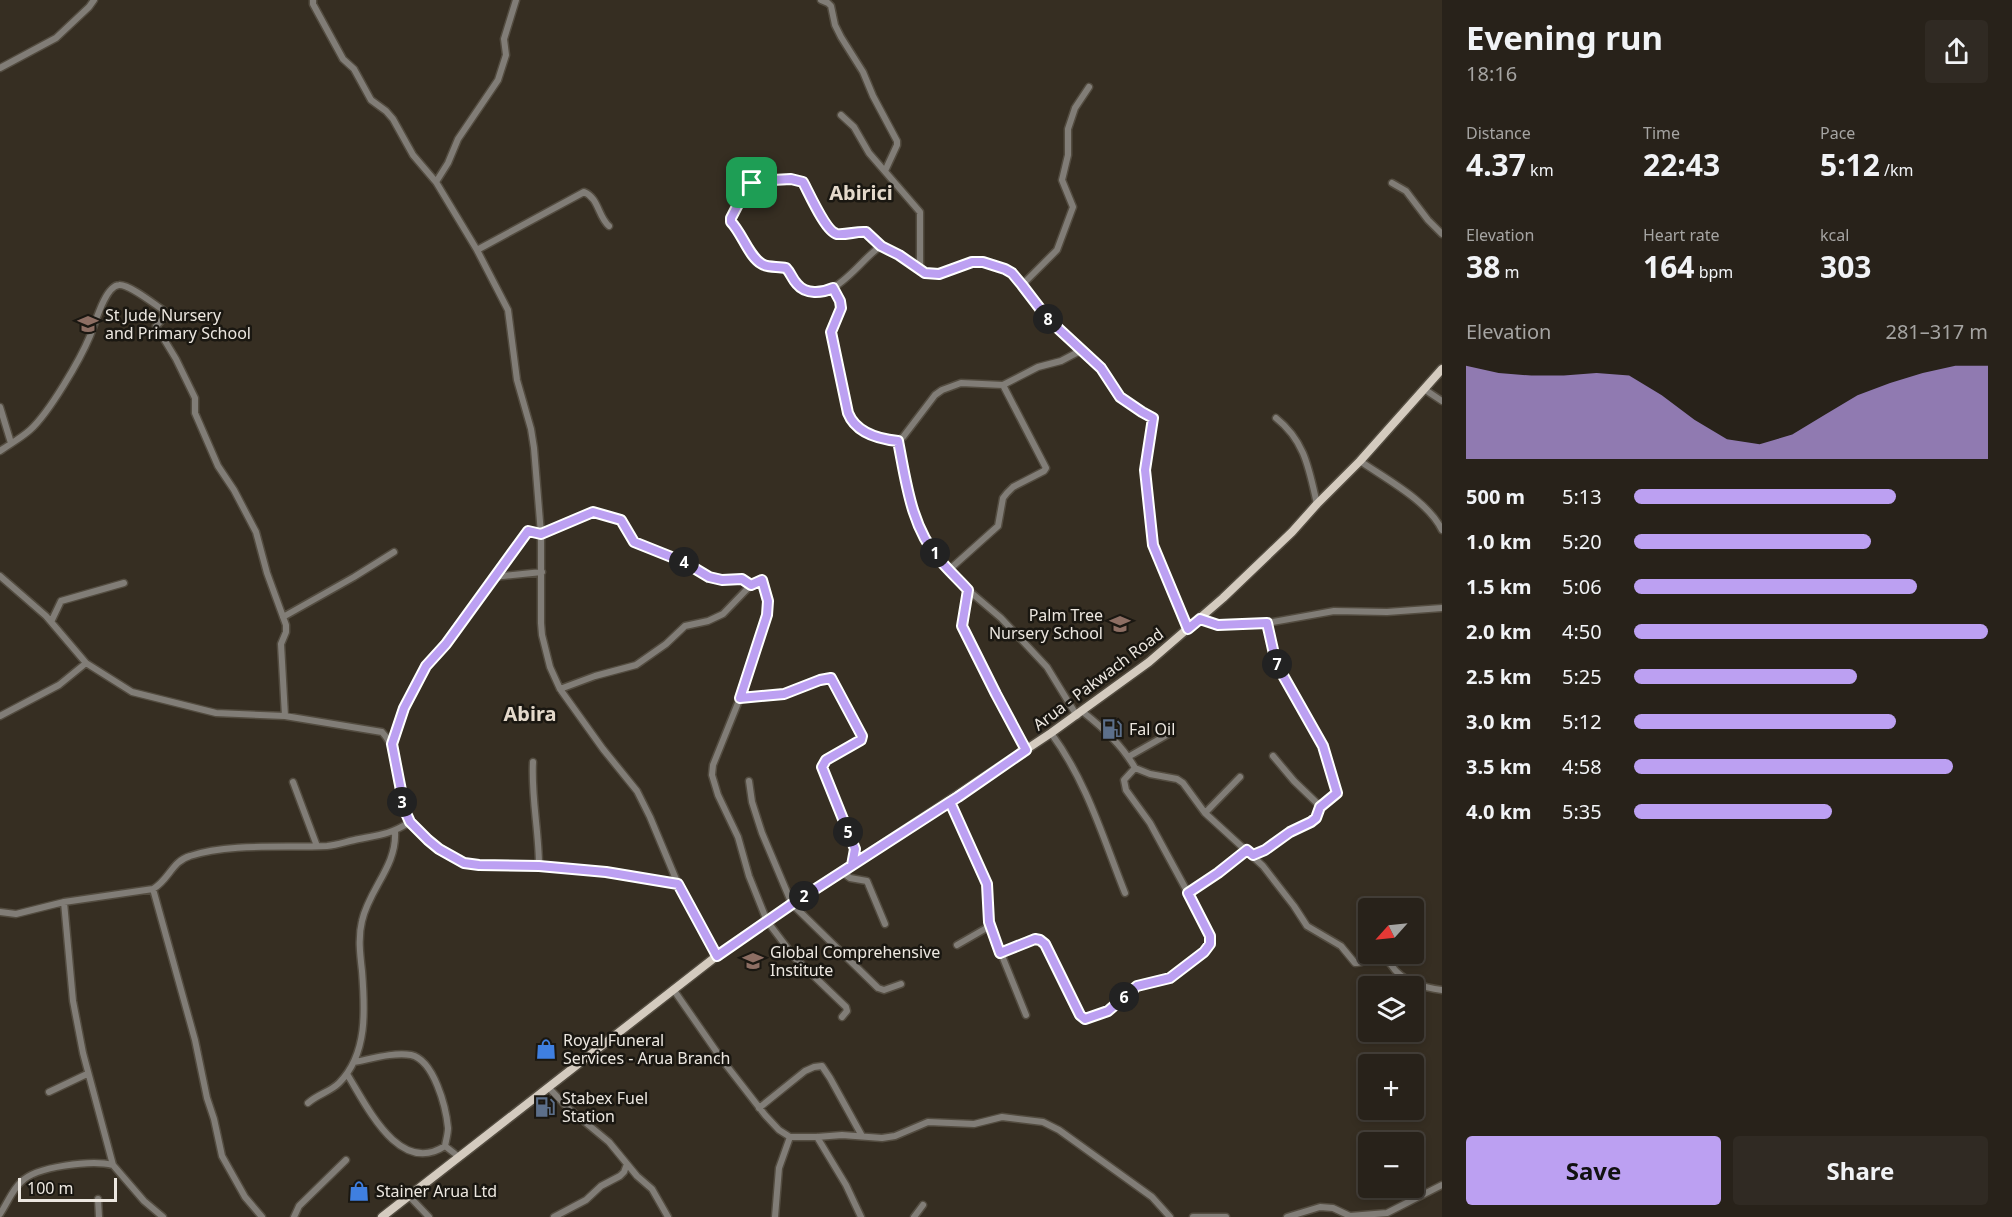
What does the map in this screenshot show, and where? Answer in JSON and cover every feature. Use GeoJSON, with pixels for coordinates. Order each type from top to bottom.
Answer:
{"type":"FeatureCollection","features":[{"type":"Feature","properties":{"kind":"main road","name":"Arua - Pakwach Road"},"geometry":{"type":"LineString","coordinates":[[382,1217],[717,956],[1080,714],[1149,662],[1200,619],[1292,532],[1360,461],[1442,369]]}},
{"type":"Feature","properties":{"kind":"street"},"geometry":{"type":"LineString","coordinates":[[0,68],[56,38],[94,0]]}},
{"type":"Feature","properties":{"kind":"street"},"geometry":{"type":"LineString","coordinates":[[313,0],[313,4],[343,59],[354,69],[371,100],[393,119],[413,155],[436,182],[477,250],[508,312],[517,380],[533,439],[541,534],[542,635],[550,667],[560,689],[637,792],[678,884],[717,956]]}},
{"type":"Feature","properties":{"kind":"street"},"geometry":{"type":"LineString","coordinates":[[436,182],[448,163],[458,139],[498,80],[506,54],[504,39],[516,0]]}},
{"type":"Feature","properties":{"kind":"street"},"geometry":{"type":"LineString","coordinates":[[821,0],[831,6],[835,25],[863,72],[897,141],[885,171]]}},
{"type":"Feature","properties":{"kind":"street"},"geometry":{"type":"LineString","coordinates":[[1022,285],[1058,250],[1073,207],[1062,180],[1068,155],[1068,129],[1075,108],[1089,87]]}},
{"type":"Feature","properties":{"kind":"street"},"geometry":{"type":"LineString","coordinates":[[841,115],[854,127],[869,153],[920,212],[920,269]]}},
{"type":"Feature","properties":{"kind":"street"},"geometry":{"type":"LineString","coordinates":[[881,246],[872,252],[853,274],[841,280],[833,288],[820,292],[805,290],[797,284],[786,268],[762,264],[744,244],[738,229],[731,221],[736,207],[749,186],[755,183],[764,185],[773,180],[791,179],[803,182],[832,232],[837,234],[866,232],[881,246],[931,274],[939,274],[964,264],[983,262],[1012,273],[1048,319],[1101,368],[1120,397],[1153,418],[1145,470],[1153,545],[1188,629]]}},
{"type":"Feature","properties":{"kind":"street"},"geometry":{"type":"LineString","coordinates":[[1392,183],[1406,191],[1426,218],[1442,234]]}},
{"type":"Feature","properties":{"kind":"street"},"geometry":{"type":"LineString","coordinates":[[477,250],[584,192],[594,198],[604,221],[609,226]]}},
{"type":"Feature","properties":{"kind":"street"},"geometry":{"type":"LineString","coordinates":[[0,451],[32,429],[56,395],[81,354],[111,288],[120,285],[139,294],[164,312],[163,320],[156,326],[176,359],[195,398],[195,413],[218,466],[234,490],[256,532],[267,573],[283,617],[286,629],[281,644],[285,716]]}},
{"type":"Feature","properties":{"kind":"street"},"geometry":{"type":"LineString","coordinates":[[833,288],[841,308],[831,332],[848,413],[853,423],[863,432],[898,441]]}},
{"type":"Feature","properties":{"kind":"street"},"geometry":{"type":"LineString","coordinates":[[898,441],[935,395],[942,390],[961,383],[1003,385],[1082,350]]}},
{"type":"Feature","properties":{"kind":"street"},"geometry":{"type":"LineString","coordinates":[[950,570],[998,526],[1000,506],[1007,493],[1019,483],[1046,468],[1003,385]]}},
{"type":"Feature","properties":{"kind":"street"},"geometry":{"type":"LineString","coordinates":[[1424,389],[1442,401]]}},
{"type":"Feature","properties":{"kind":"street"},"geometry":{"type":"LineString","coordinates":[[0,407],[11,443]]}},
{"type":"Feature","properties":{"kind":"street"},"geometry":{"type":"LineString","coordinates":[[1276,418],[1291,431],[1303,451],[1317,504]]}},
{"type":"Feature","properties":{"kind":"street"},"geometry":{"type":"LineString","coordinates":[[898,441],[911,502],[921,531],[939,559],[968,590],[1001,618],[1047,667],[1080,714],[1109,734],[1135,768],[1180,781],[1205,813],[1250,853],[1294,906],[1308,928],[1341,946],[1355,963],[1381,957],[1410,981],[1422,987],[1442,990]]}},
{"type":"Feature","properties":{"kind":"street"},"geometry":{"type":"LineString","coordinates":[[1360,461],[1418,502],[1434,518],[1442,531]]}},
{"type":"Feature","properties":{"kind":"street"},"geometry":{"type":"LineString","coordinates":[[678,884],[606,872],[464,863],[439,849],[410,822],[403,804],[392,744],[404,708],[419,677],[528,531],[541,534],[593,512],[599,513],[621,520],[631,538],[638,544],[684,562],[714,579],[742,579],[751,585]]}},
{"type":"Feature","properties":{"kind":"street"},"geometry":{"type":"LineString","coordinates":[[283,617],[394,552]]}},
{"type":"Feature","properties":{"kind":"street"},"geometry":{"type":"LineString","coordinates":[[493,577],[542,572]]}},
{"type":"Feature","properties":{"kind":"street"},"geometry":{"type":"LineString","coordinates":[[0,576],[51,622],[86,663],[121,686],[146,696],[216,713],[285,716],[379,731],[392,744]]}},
{"type":"Feature","properties":{"kind":"street"},"geometry":{"type":"LineString","coordinates":[[560,689],[595,675],[636,665],[666,644],[685,626],[708,621],[723,614],[751,585],[762,580],[768,609],[740,698],[716,757],[712,775],[721,802],[738,837],[749,876],[767,921],[795,958],[846,1006],[847,1011],[842,1017]]}},
{"type":"Feature","properties":{"kind":"street"},"geometry":{"type":"LineString","coordinates":[[51,622],[62,602],[124,583]]}},
{"type":"Feature","properties":{"kind":"street"},"geometry":{"type":"LineString","coordinates":[[968,590],[962,626],[1026,750]]}},
{"type":"Feature","properties":{"kind":"street"},"geometry":{"type":"LineString","coordinates":[[1200,619],[1218,625],[1267,623],[1334,611],[1387,612],[1442,608]]}},
{"type":"Feature","properties":{"kind":"street"},"geometry":{"type":"LineString","coordinates":[[1188,893],[1250,853],[1265,850],[1290,832],[1311,822],[1316,818],[1320,807],[1336,794],[1337,790],[1323,746],[1276,663],[1267,623]]}},
{"type":"Feature","properties":{"kind":"street"},"geometry":{"type":"LineString","coordinates":[[0,716],[58,685],[86,663]]}},
{"type":"Feature","properties":{"kind":"street"},"geometry":{"type":"LineString","coordinates":[[740,698],[784,694],[831,678],[862,736],[861,740],[826,760],[822,767],[855,849],[852,865]]}},
{"type":"Feature","properties":{"kind":"street"},"geometry":{"type":"LineString","coordinates":[[1128,756],[1172,732]]}},
{"type":"Feature","properties":{"kind":"street"},"geometry":{"type":"LineString","coordinates":[[1051,733],[1067,754],[1094,807],[1125,893]]}},
{"type":"Feature","properties":{"kind":"street"},"geometry":{"type":"LineString","coordinates":[[1273,756],[1294,782],[1320,807]]}},
{"type":"Feature","properties":{"kind":"street"},"geometry":{"type":"LineString","coordinates":[[532,762],[539,866]]}},
{"type":"Feature","properties":{"kind":"street"},"geometry":{"type":"LineString","coordinates":[[1000,953],[1035,939],[1042,941],[1080,1015],[1085,1019],[1112,1008],[1137,986],[1170,978],[1204,952],[1210,944],[1210,936],[1150,823],[1126,790],[1124,780],[1135,768]]}},
{"type":"Feature","properties":{"kind":"street"},"geometry":{"type":"LineString","coordinates":[[1205,813],[1240,777]]}},
{"type":"Feature","properties":{"kind":"street"},"geometry":{"type":"LineString","coordinates":[[749,781],[752,802],[762,833],[792,904],[878,988],[884,990],[900,984]]}},
{"type":"Feature","properties":{"kind":"street"},"geometry":{"type":"LineString","coordinates":[[293,782],[318,846]]}},
{"type":"Feature","properties":{"kind":"street"},"geometry":{"type":"LineString","coordinates":[[950,802],[987,884],[990,926],[1026,1015]]}},
{"type":"Feature","properties":{"kind":"street"},"geometry":{"type":"LineString","coordinates":[[0,912],[16,914],[64,902],[153,889],[163,882],[177,862],[194,855],[239,848],[337,845],[395,832],[410,822]]}},
{"type":"Feature","properties":{"kind":"street"},"geometry":{"type":"LineString","coordinates":[[309,1103],[315,1096],[338,1084],[347,1074],[354,1062],[361,1040],[364,1001],[360,934],[362,919],[392,854],[395,832]]}},
{"type":"Feature","properties":{"kind":"street"},"geometry":{"type":"LineString","coordinates":[[842,872],[850,878],[867,881],[885,924]]}},
{"type":"Feature","properties":{"kind":"street"},"geometry":{"type":"LineString","coordinates":[[153,889],[195,1040],[222,1156],[245,1197],[262,1217]]}},
{"type":"Feature","properties":{"kind":"street"},"geometry":{"type":"LineString","coordinates":[[64,902],[73,1001],[87,1074],[113,1165],[144,1201],[163,1217]]}},
{"type":"Feature","properties":{"kind":"street"},"geometry":{"type":"LineString","coordinates":[[957,945],[990,926]]}},
{"type":"Feature","properties":{"kind":"street"},"geometry":{"type":"LineString","coordinates":[[673,989],[759,1108],[779,1130],[790,1137],[835,1134],[891,1137],[928,1122],[974,1124],[995,1118],[1016,1118],[1053,1126],[1147,1193],[1170,1217]]}},
{"type":"Feature","properties":{"kind":"street"},"geometry":{"type":"LineString","coordinates":[[347,1074],[375,1119],[401,1147],[407,1151],[425,1154],[433,1153],[445,1146],[448,1132],[443,1107],[433,1076],[421,1061],[408,1055],[384,1056],[354,1062]]}},
{"type":"Feature","properties":{"kind":"street"},"geometry":{"type":"LineString","coordinates":[[759,1108],[805,1071],[821,1066],[862,1136]]}},
{"type":"Feature","properties":{"kind":"street"},"geometry":{"type":"LineString","coordinates":[[50,1092],[87,1074]]}},
{"type":"Feature","properties":{"kind":"street"},"geometry":{"type":"LineString","coordinates":[[548,1087],[568,1108],[609,1142],[637,1176],[652,1189],[668,1217]]}},
{"type":"Feature","properties":{"kind":"street"},"geometry":{"type":"LineString","coordinates":[[775,1217],[779,1168],[790,1137]]}},
{"type":"Feature","properties":{"kind":"street"},"geometry":{"type":"LineString","coordinates":[[817,1137],[846,1185],[861,1217]]}},
{"type":"Feature","properties":{"kind":"street"},"geometry":{"type":"LineString","coordinates":[[445,1146],[459,1156]]}},
{"type":"Feature","properties":{"kind":"street"},"geometry":{"type":"LineString","coordinates":[[294,1217],[299,1206],[346,1160]]}},
{"type":"Feature","properties":{"kind":"street"},"geometry":{"type":"LineString","coordinates":[[0,1214],[19,1183],[31,1174],[86,1164],[113,1165]]}},
{"type":"Feature","properties":{"kind":"street"},"geometry":{"type":"LineString","coordinates":[[554,1217],[586,1200],[601,1186],[620,1176],[627,1164]]}},
{"type":"Feature","properties":{"kind":"street"},"geometry":{"type":"LineString","coordinates":[[1287,1217],[1320,1206],[1333,1208],[1350,1216],[1387,1213],[1442,1185]]}},
{"type":"Feature","properties":{"kind":"street"},"geometry":{"type":"LineString","coordinates":[[409,1196],[429,1217]]}},
{"type":"Feature","properties":{"kind":"street"},"geometry":{"type":"LineString","coordinates":[[98,1199],[99,1217]]}},
{"type":"Feature","properties":{"kind":"street"},"geometry":{"type":"LineString","coordinates":[[914,1217],[923,1205]]}},
{"type":"Feature","properties":{"kind":"street"},"geometry":{"type":"LineString","coordinates":[[1193,1217],[1226,1217]]}},
{"type":"Feature","properties":{"kind":"place","name":"St Jude Nursery and Primary School"},"geometry":{"type":"Point","coordinates":[88,324]}},
{"type":"Feature","properties":{"kind":"place","name":"Palm Tree Nursery School"},"geometry":{"type":"Point","coordinates":[1120,624]}},
{"type":"Feature","properties":{"kind":"place","name":"Fal Oil"},"geometry":{"type":"Point","coordinates":[1112,729]}},
{"type":"Feature","properties":{"kind":"place","name":"Global Comprehensive Institute"},"geometry":{"type":"Point","coordinates":[753,961]}},
{"type":"Feature","properties":{"kind":"place","name":"Royal Funeral Services - Arua Branch"},"geometry":{"type":"Point","coordinates":[546,1049]}},
{"type":"Feature","properties":{"kind":"place","name":"Stabex Fuel Station"},"geometry":{"type":"Point","coordinates":[545,1107]}},
{"type":"Feature","properties":{"kind":"place","name":"Stainer Arua Ltd"},"geometry":{"type":"Point","coordinates":[359,1191]}},
{"type":"Feature","properties":{"kind":"district","name":"Abirici"},"geometry":{"type":"Point","coordinates":[861,193]}},
{"type":"Feature","properties":{"kind":"district","name":"Abira"},"geometry":{"type":"Point","coordinates":[530,714]}},
{"type":"Feature","properties":{"kind":"route"},"geometry":{"type":"LineString","coordinates":[[752,183],[736,207],[731,222],[738,229],[744,244],[762,264],[786,268],[797,284],[810,292],[833,288],[841,308],[831,332],[850,418],[863,432],[898,441],[911,502],[921,531],[939,559],[968,590],[963,629],[1026,750],[958,797],[950,802],[852,865],[792,904],[717,956],[678,884],[606,872],[464,863],[428,840],[410,822],[405,811],[392,744],[404,708],[426,666],[446,644],[528,531],[541,534],[593,512],[599,513],[621,520],[634,542],[684,562],[709,577],[722,580],[745,579],[751,585],[762,580],[768,601],[767,615],[740,698],[789,693],[820,680],[831,678],[862,736],[861,740],[826,760],[822,767],[824,777],[855,849],[852,865],[901,833],[950,802],[987,884],[989,922],[1000,953],[1035,939],[1041,940],[1080,1015],[1085,1019],[1100,1015],[1112,1008],[1137,986],[1170,978],[1204,952],[1210,944],[1207,927],[1188,893],[1247,850],[1253,855],[1261,852],[1290,832],[1311,822],[1316,818],[1323,803],[1337,793],[1323,746],[1276,663],[1267,623],[1218,625],[1200,619],[1188,629],[1154,552],[1145,470],[1153,416],[1144,414],[1120,397],[1105,372],[1048,319],[1012,273],[999,266],[983,262],[964,264],[939,274],[925,273],[881,246],[866,232],[837,234],[832,232],[803,182],[791,179],[773,180],[764,185],[752,183]]}}]}
